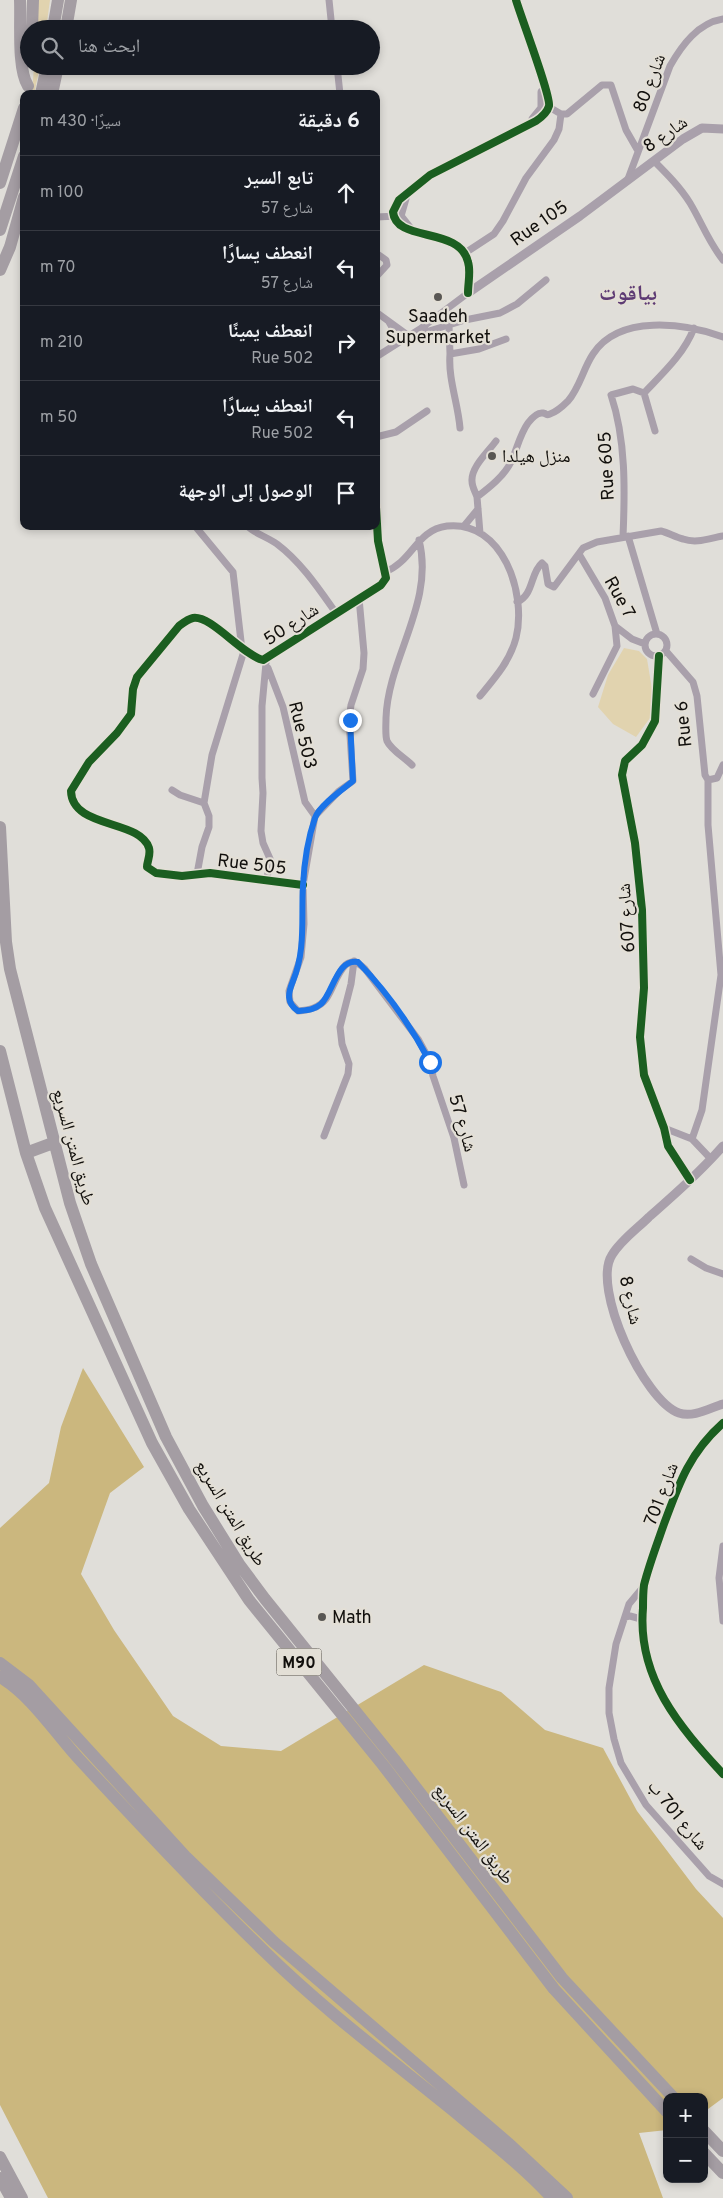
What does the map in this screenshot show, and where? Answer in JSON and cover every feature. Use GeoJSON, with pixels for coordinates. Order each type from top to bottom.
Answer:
{"type":"FeatureCollection","features":[{"type":"Feature","properties":{"kind":"highway"},"geometry":{"type":"LineString","coordinates":[[20,0],[21,20]]}},
{"type":"Feature","properties":{"kind":"highway"},"geometry":{"type":"LineString","coordinates":[[32,20],[33,0]]}},
{"type":"Feature","properties":{"kind":"highway"},"geometry":{"type":"LineString","coordinates":[[55,20],[58,0]]}},
{"type":"Feature","properties":{"kind":"highway"},"geometry":{"type":"LineString","coordinates":[[68,20],[71,0]]}},
{"type":"Feature","properties":{"kind":"highway"},"geometry":{"type":"LineString","coordinates":[[23,75],[27,90]]}},
{"type":"Feature","properties":{"kind":"highway"},"geometry":{"type":"LineString","coordinates":[[27,90],[29,75]]}},
{"type":"Feature","properties":{"kind":"highway"},"geometry":{"type":"LineString","coordinates":[[42,90],[45,75]]}},
{"type":"Feature","properties":{"kind":"highway"},"geometry":{"type":"LineString","coordinates":[[53,90],[56,75]]}},
{"type":"Feature","properties":{"kind":"highway"},"geometry":{"type":"LineString","coordinates":[[0,183],[20,120]]}},
{"type":"Feature","properties":{"kind":"highway"},"geometry":{"type":"LineString","coordinates":[[0,230],[20,168]]}},
{"type":"Feature","properties":{"kind":"highway"},"geometry":{"type":"LineString","coordinates":[[0,270],[10,247],[20,211]]}},
{"type":"Feature","properties":{"kind":"highway","name":"طريق المتن السريع"},"geometry":{"type":"LineString","coordinates":[[0,827],[6,942],[10,969],[70,1203],[92,1264],[166,1437],[203,1506],[265,1599],[394,1758],[562,1978],[669,2093]]}},
{"type":"Feature","properties":{"kind":"highway","name":"طريق المتن السريع"},"geometry":{"type":"LineString","coordinates":[[0,1051],[26,1153],[64,1252],[152,1443],[189,1509],[249,1600],[383,1765],[554,1989],[663,2108]]}},
{"type":"Feature","properties":{"kind":"highway"},"geometry":{"type":"LineString","coordinates":[[26,1153],[54,1143]]}},
{"type":"Feature","properties":{"kind":"highway"},"geometry":{"type":"LineString","coordinates":[[0,1663],[29,1685],[73,1744],[177,1864],[266,1954],[537,2181],[552,2198]]}},
{"type":"Feature","properties":{"kind":"highway"},"geometry":{"type":"LineString","coordinates":[[0,1677],[73,1744],[274,1942],[508,2144],[567,2198]]}},
{"type":"Feature","properties":{"kind":"highway"},"geometry":{"type":"LineString","coordinates":[[708,2135],[723,2151]]}},
{"type":"Feature","properties":{"kind":"highway"},"geometry":{"type":"LineString","coordinates":[[0,2157],[22,2198]]}},
{"type":"Feature","properties":{"kind":"highway"},"geometry":{"type":"LineString","coordinates":[[708,2157],[723,2173]]}},
{"type":"Feature","properties":{"kind":"highway"},"geometry":{"type":"LineString","coordinates":[[0,2178],[11,2198]]}},
{"type":"Feature","properties":{"kind":"street"},"geometry":{"type":"LineString","coordinates":[[329,0],[331,20]]}},
{"type":"Feature","properties":{"kind":"street"},"geometry":{"type":"LineString","coordinates":[[397,217],[406,194],[430,176],[532,122],[542,116],[549,108],[548,94],[542,82],[516,0]]}},
{"type":"Feature","properties":{"kind":"street","name":"شارع 80"},"geometry":{"type":"LineString","coordinates":[[628,180],[670,66],[677,53],[695,32],[710,23],[723,19]]}},
{"type":"Feature","properties":{"kind":"street"},"geometry":{"type":"LineString","coordinates":[[338,75],[340,90]]}},
{"type":"Feature","properties":{"kind":"street"},"geometry":{"type":"LineString","coordinates":[[532,122],[543,105],[542,82]]}},
{"type":"Feature","properties":{"kind":"street"},"geometry":{"type":"LineString","coordinates":[[549,108],[561,114],[572,111],[602,85],[611,85],[626,130],[638,151]]}},
{"type":"Feature","properties":{"kind":"street"},"geometry":{"type":"LineString","coordinates":[[465,254],[494,234],[503,221],[526,178],[554,140],[559,129],[561,114]]}},
{"type":"Feature","properties":{"kind":"street","name":"شارع 8"},"geometry":{"type":"LineString","coordinates":[[628,180],[695,131],[709,127],[723,130]]}},
{"type":"Feature","properties":{"kind":"street"},"geometry":{"type":"LineString","coordinates":[[654,161],[680,189],[690,204],[702,230],[723,260]]}},
{"type":"Feature","properties":{"kind":"street","name":"Rue 105"},"geometry":{"type":"LineString","coordinates":[[468,293],[628,180]]}},
{"type":"Feature","properties":{"kind":"street"},"geometry":{"type":"LineString","coordinates":[[380,217],[397,217],[411,230],[450,242],[465,254],[469,269],[468,293],[420,329],[380,354]]}},
{"type":"Feature","properties":{"kind":"street"},"geometry":{"type":"LineString","coordinates":[[380,256],[386,260],[387,265],[380,273]]}},
{"type":"Feature","properties":{"kind":"street"},"geometry":{"type":"LineString","coordinates":[[420,329],[429,331],[508,310],[546,280]]}},
{"type":"Feature","properties":{"kind":"street"},"geometry":{"type":"LineString","coordinates":[[380,315],[400,327],[409,336]]}},
{"type":"Feature","properties":{"kind":"street"},"geometry":{"type":"LineString","coordinates":[[389,322],[400,341]]}},
{"type":"Feature","properties":{"kind":"street"},"geometry":{"type":"LineString","coordinates":[[449,325],[449,368],[457,402],[460,428]]}},
{"type":"Feature","properties":{"kind":"street"},"geometry":{"type":"LineString","coordinates":[[477,496],[493,486],[510,463],[527,424],[535,415],[541,413],[551,414],[566,403],[578,387],[594,352],[618,331],[651,325],[694,328],[723,337]]}},
{"type":"Feature","properties":{"kind":"street"},"geometry":{"type":"LineString","coordinates":[[655,431],[644,393],[682,353],[694,328]]}},
{"type":"Feature","properties":{"kind":"street"},"geometry":{"type":"LineString","coordinates":[[450,354],[506,340]]}},
{"type":"Feature","properties":{"kind":"street","name":"Rue 605"},"geometry":{"type":"LineString","coordinates":[[644,393],[633,390],[611,395],[620,432],[623,462],[625,536],[657,634]]}},
{"type":"Feature","properties":{"kind":"street"},"geometry":{"type":"LineString","coordinates":[[380,436],[396,432],[427,411]]}},
{"type":"Feature","properties":{"kind":"street"},"geometry":{"type":"LineString","coordinates":[[480,533],[477,496],[472,482],[474,470],[496,441]]}},
{"type":"Feature","properties":{"kind":"street"},"geometry":{"type":"LineString","coordinates":[[464,526],[478,509]]}},
{"type":"Feature","properties":{"kind":"street"},"geometry":{"type":"LineString","coordinates":[[378,530],[379,549],[385,572],[402,563],[419,540],[437,528],[464,526],[480,533],[490,540],[505,559],[512,577],[517,602],[518,626],[513,648],[502,669],[480,696]]}},
{"type":"Feature","properties":{"kind":"street"},"geometry":{"type":"LineString","coordinates":[[198,530],[232,572],[243,651]]}},
{"type":"Feature","properties":{"kind":"street"},"geometry":{"type":"LineString","coordinates":[[251,530],[258,536],[278,545],[291,557],[319,588],[336,613]]}},
{"type":"Feature","properties":{"kind":"street"},"geometry":{"type":"LineString","coordinates":[[517,602],[526,596],[536,571],[542,563],[545,566],[548,584],[554,587],[583,548],[597,542],[661,531],[695,541],[723,536]]}},
{"type":"Feature","properties":{"kind":"street"},"geometry":{"type":"LineString","coordinates":[[412,765],[387,742],[386,714],[420,595],[423,564],[419,540]]}},
{"type":"Feature","properties":{"kind":"street","name":"Rue 7"},"geometry":{"type":"LineString","coordinates":[[579,554],[605,598],[616,626],[632,638],[645,644]]}},
{"type":"Feature","properties":{"kind":"street","name":"شارع 50"},"geometry":{"type":"LineString","coordinates":[[197,874],[182,876],[156,873],[149,870],[147,864],[149,850],[144,841],[125,829],[101,822],[77,807],[73,802],[71,791],[89,762],[131,714],[133,689],[137,678],[179,626],[186,620],[193,618],[207,621],[243,651],[264,661],[381,585],[386,578],[385,572]]}},
{"type":"Feature","properties":{"kind":"street"},"geometry":{"type":"LineString","coordinates":[[354,961],[344,966],[326,999],[311,1010],[298,1011],[293,1007],[289,991],[302,950],[304,924],[303,885],[315,816],[339,791],[353,781],[350,712],[363,669],[364,653],[359,598]]}},
{"type":"Feature","properties":{"kind":"street"},"geometry":{"type":"LineString","coordinates":[[592,694],[616,646],[616,626]]}},
{"type":"Feature","properties":{"kind":"street"},"geometry":{"type":"LineString","coordinates":[[657,634],[666,640],[663,653],[655,656],[648,652],[645,644],[652,635],[657,634]]}},
{"type":"Feature","properties":{"kind":"street"},"geometry":{"type":"LineString","coordinates":[[616,646],[632,638]]}},
{"type":"Feature","properties":{"kind":"street","name":"Rue 505"},"geometry":{"type":"LineString","coordinates":[[243,651],[212,755],[204,803],[209,816],[209,827],[202,847],[197,874],[210,873],[303,885]]}},
{"type":"Feature","properties":{"kind":"street","name":"Rue 6"},"geometry":{"type":"LineString","coordinates":[[663,653],[693,682],[696,696],[702,767],[708,780],[708,825],[721,975],[702,1110],[698,1126],[692,1138]]}},
{"type":"Feature","properties":{"kind":"street","name":"شارع 607"},"geometry":{"type":"LineString","coordinates":[[663,653],[655,721],[642,745],[625,760],[622,775],[635,844],[642,910],[644,988],[641,1052],[644,1075],[672,1155],[690,1180]]}},
{"type":"Feature","properties":{"kind":"street"},"geometry":{"type":"LineString","coordinates":[[264,661],[262,706],[264,793],[262,831],[263,843],[271,861],[266,881]]}},
{"type":"Feature","properties":{"kind":"street","name":"Rue 503"},"geometry":{"type":"LineString","coordinates":[[264,661],[284,707],[305,802],[315,816]]}},
{"type":"Feature","properties":{"kind":"street"},"geometry":{"type":"LineString","coordinates":[[708,780],[717,778],[723,766]]}},
{"type":"Feature","properties":{"kind":"street"},"geometry":{"type":"LineString","coordinates":[[172,790],[180,795],[204,803]]}},
{"type":"Feature","properties":{"kind":"street"},"geometry":{"type":"LineString","coordinates":[[324,1136],[348,1074],[349,1064],[342,1044],[340,1027],[351,984],[354,961]]}},
{"type":"Feature","properties":{"kind":"street","name":"شارع 57"},"geometry":{"type":"LineString","coordinates":[[354,961],[358,962],[365,969],[389,999],[418,1039],[430,1062],[451,1129],[464,1185]]}},
{"type":"Feature","properties":{"kind":"street"},"geometry":{"type":"LineString","coordinates":[[664,1128],[692,1138],[711,1159]]}},
{"type":"Feature","properties":{"kind":"street","name":"شارع 8"},"geometry":{"type":"LineString","coordinates":[[723,1146],[690,1180],[621,1243],[611,1256],[607,1279],[620,1331],[638,1371],[656,1397],[668,1408],[689,1415],[723,1404]]}},
{"type":"Feature","properties":{"kind":"street"},"geometry":{"type":"LineString","coordinates":[[691,1259],[706,1268],[723,1274]]}},
{"type":"Feature","properties":{"kind":"street","name":"شارع 701"},"geometry":{"type":"LineString","coordinates":[[644,1586],[676,1491],[689,1462],[706,1438],[723,1423]]}},
{"type":"Feature","properties":{"kind":"street"},"geometry":{"type":"LineString","coordinates":[[723,1546],[719,1578],[723,1620]]}},
{"type":"Feature","properties":{"kind":"street"},"geometry":{"type":"LineString","coordinates":[[644,1586],[641,1619],[642,1637],[649,1668],[674,1718],[723,1774]]}},
{"type":"Feature","properties":{"kind":"street","name":"شارع 701 ب"},"geometry":{"type":"LineString","coordinates":[[644,1586],[629,1604],[624,1618],[616,1644],[609,1688],[610,1713],[621,1762],[646,1805],[709,1876],[723,1884]]}},
{"type":"Feature","properties":{"kind":"street"},"geometry":{"type":"LineString","coordinates":[[624,1618],[630,1616],[641,1619]]}},
{"type":"Feature","properties":{"kind":"shaded area"},"geometry":{"type":"Polygon","coordinates":[[[38,0],[50,0],[47,20],[37,20],[38,0]]]}},
{"type":"Feature","properties":{"kind":"shaded area"},"geometry":{"type":"Polygon","coordinates":[[[33,75],[38,75],[35,90],[32,90],[33,75]]]}},
{"type":"Feature","properties":{"kind":"shaded area"},"geometry":{"type":"Polygon","coordinates":[[[624,648],[639,651],[647,659],[653,695],[653,714],[636,737],[613,724],[598,707],[608,675],[624,648]]]}},
{"type":"Feature","properties":{"kind":"shaded area"},"geometry":{"type":"Polygon","coordinates":[[[83,1368],[144,1467],[110,1493],[81,1574],[114,1630],[173,1716],[221,1746],[281,1751],[424,1665],[501,1692],[545,1730],[603,1748],[637,1811],[696,1889],[723,1918],[723,2098],[708,2109],[708,2093],[663,2093],[663,2130],[639,2133],[663,2198],[48,2198],[0,2105],[0,1528],[49,1483],[61,1427],[83,1368]]]}},
{"type":"Feature","properties":{"kind":"cycle path"},"geometry":{"type":"LineString","coordinates":[[468,293],[469,266],[463,251],[453,243],[405,228],[397,222],[393,212],[399,200],[430,175],[536,121],[547,111],[549,106],[545,88],[516,0]]}},
{"type":"Feature","properties":{"kind":"cycle path"},"geometry":{"type":"LineString","coordinates":[[303,885],[210,873],[182,876],[156,873],[147,867],[149,848],[143,839],[133,832],[82,812],[74,803],[71,791],[89,762],[117,733],[131,714],[133,689],[137,677],[179,626],[193,618],[208,622],[245,650],[263,660],[381,585],[386,578],[377,530]]}},
{"type":"Feature","properties":{"kind":"cycle path"},"geometry":{"type":"LineString","coordinates":[[659,656],[655,721],[642,745],[625,761],[622,775],[635,843],[642,910],[644,988],[640,1037],[644,1075],[664,1128],[668,1146],[690,1180]]}},
{"type":"Feature","properties":{"kind":"cycle path"},"geometry":{"type":"LineString","coordinates":[[723,1423],[702,1445],[681,1482],[653,1554],[644,1585],[643,1600],[643,1633],[647,1657],[654,1679],[677,1719],[723,1774]]}},
{"type":"Feature","properties":{"kind":"place","name":"Saadeh Supermarket"},"geometry":{"type":"Point","coordinates":[438,297]}},
{"type":"Feature","properties":{"kind":"place","name":"منزل هيلدا"},"geometry":{"type":"Point","coordinates":[492,456]}},
{"type":"Feature","properties":{"kind":"place","name":"Math"},"geometry":{"type":"Point","coordinates":[322,1617]}},
{"type":"Feature","properties":{"kind":"district","name":"بياقوت"},"geometry":{"type":"Point","coordinates":[628,292]}},
{"type":"Feature","properties":{"kind":"route"},"geometry":{"type":"LineString","coordinates":[[350,720],[349,733],[353,781],[339,791],[315,816],[303,885],[304,924],[302,943],[295,976],[289,991],[290,1002],[298,1011],[311,1010],[326,999],[344,966],[354,961],[358,962],[389,999],[418,1039],[430,1062]]}}]}
